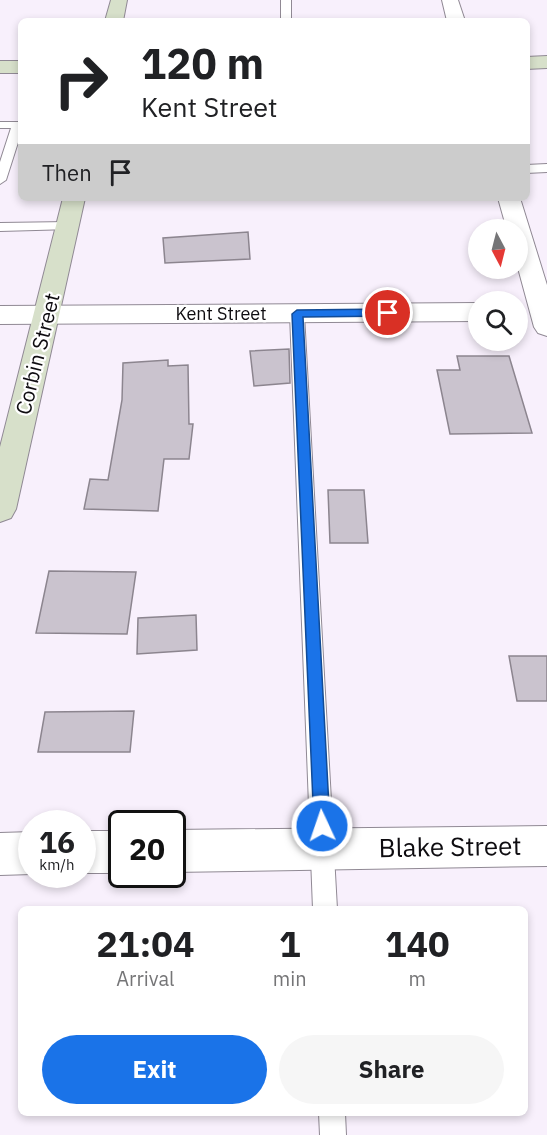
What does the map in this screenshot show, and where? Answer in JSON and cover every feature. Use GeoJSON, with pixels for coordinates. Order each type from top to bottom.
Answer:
{"type":"FeatureCollection","features":[{"type":"Feature","properties":{"kind":"street"},"geometry":{"type":"LineString","coordinates":[[115,18],[119,0]]}},
{"type":"Feature","properties":{"kind":"street"},"geometry":{"type":"LineString","coordinates":[[450,0],[455,18]]}},
{"type":"Feature","properties":{"kind":"street"},"geometry":{"type":"LineString","coordinates":[[530,63],[547,62]]}},
{"type":"Feature","properties":{"kind":"street"},"geometry":{"type":"LineString","coordinates":[[0,67],[18,67]]}},
{"type":"Feature","properties":{"kind":"street","name":"Corbin Street"},"geometry":{"type":"LineString","coordinates":[[0,509],[73,201]]}},
{"type":"Feature","properties":{"kind":"street"},"geometry":{"type":"LineString","coordinates":[[509,201],[538,315]]}},
{"type":"Feature","properties":{"kind":"street","name":"Kent Street"},"geometry":{"type":"LineString","coordinates":[[0,315],[468,312]]}},
{"type":"Feature","properties":{"kind":"street","name":"Blake Street"},"geometry":{"type":"LineString","coordinates":[[186,851],[547,846]]}},
{"type":"Feature","properties":{"kind":"street"},"geometry":{"type":"LineString","coordinates":[[0,854],[18,853]]}},
{"type":"Feature","properties":{"kind":"lane"},"geometry":{"type":"LineString","coordinates":[[286,0],[286,18]]}},
{"type":"Feature","properties":{"kind":"lane"},"geometry":{"type":"LineString","coordinates":[[0,125],[18,125]]}},
{"type":"Feature","properties":{"kind":"lane"},"geometry":{"type":"LineString","coordinates":[[0,180],[18,128]]}},
{"type":"Feature","properties":{"kind":"lane"},"geometry":{"type":"LineString","coordinates":[[530,169],[547,168]]}},
{"type":"Feature","properties":{"kind":"lane"},"geometry":{"type":"LineString","coordinates":[[0,227],[68,226]]}},
{"type":"Feature","properties":{"kind":"lane"},"geometry":{"type":"LineString","coordinates":[[297,314],[325,906]]}},
{"type":"Feature","properties":{"kind":"lane"},"geometry":{"type":"LineString","coordinates":[[332,1116],[333,1135]]}},
{"type":"Feature","properties":{"kind":"building"},"geometry":{"type":"Polygon","coordinates":[[[248,232],[250,259],[165,263],[163,238],[248,232]]]}},
{"type":"Feature","properties":{"kind":"building"},"geometry":{"type":"Polygon","coordinates":[[[289,349],[290,383],[254,386],[250,351],[289,349]]]}},
{"type":"Feature","properties":{"kind":"building"},"geometry":{"type":"Polygon","coordinates":[[[457,356],[509,356],[532,433],[450,434],[437,370],[460,370],[457,356]]]}},
{"type":"Feature","properties":{"kind":"building"},"geometry":{"type":"Polygon","coordinates":[[[168,360],[168,366],[188,365],[189,424],[193,424],[189,459],[164,459],[158,511],[84,509],[90,479],[108,480],[122,400],[123,363],[168,360]]]}},
{"type":"Feature","properties":{"kind":"building"},"geometry":{"type":"Polygon","coordinates":[[[328,490],[364,490],[368,543],[330,543],[328,490]]]}},
{"type":"Feature","properties":{"kind":"building"},"geometry":{"type":"Polygon","coordinates":[[[49,571],[136,572],[127,634],[36,633],[49,571]]]}},
{"type":"Feature","properties":{"kind":"building"},"geometry":{"type":"Polygon","coordinates":[[[196,615],[197,650],[137,654],[138,618],[196,615]]]}},
{"type":"Feature","properties":{"kind":"building"},"geometry":{"type":"Polygon","coordinates":[[[509,656],[547,656],[547,701],[517,701],[509,656]]]}},
{"type":"Feature","properties":{"kind":"building"},"geometry":{"type":"Polygon","coordinates":[[[134,711],[130,752],[38,752],[45,712],[134,711]]]}},
{"type":"Feature","properties":{"kind":"route"},"geometry":{"type":"LineString","coordinates":[[322,826],[297,314],[388,313]]}}]}
